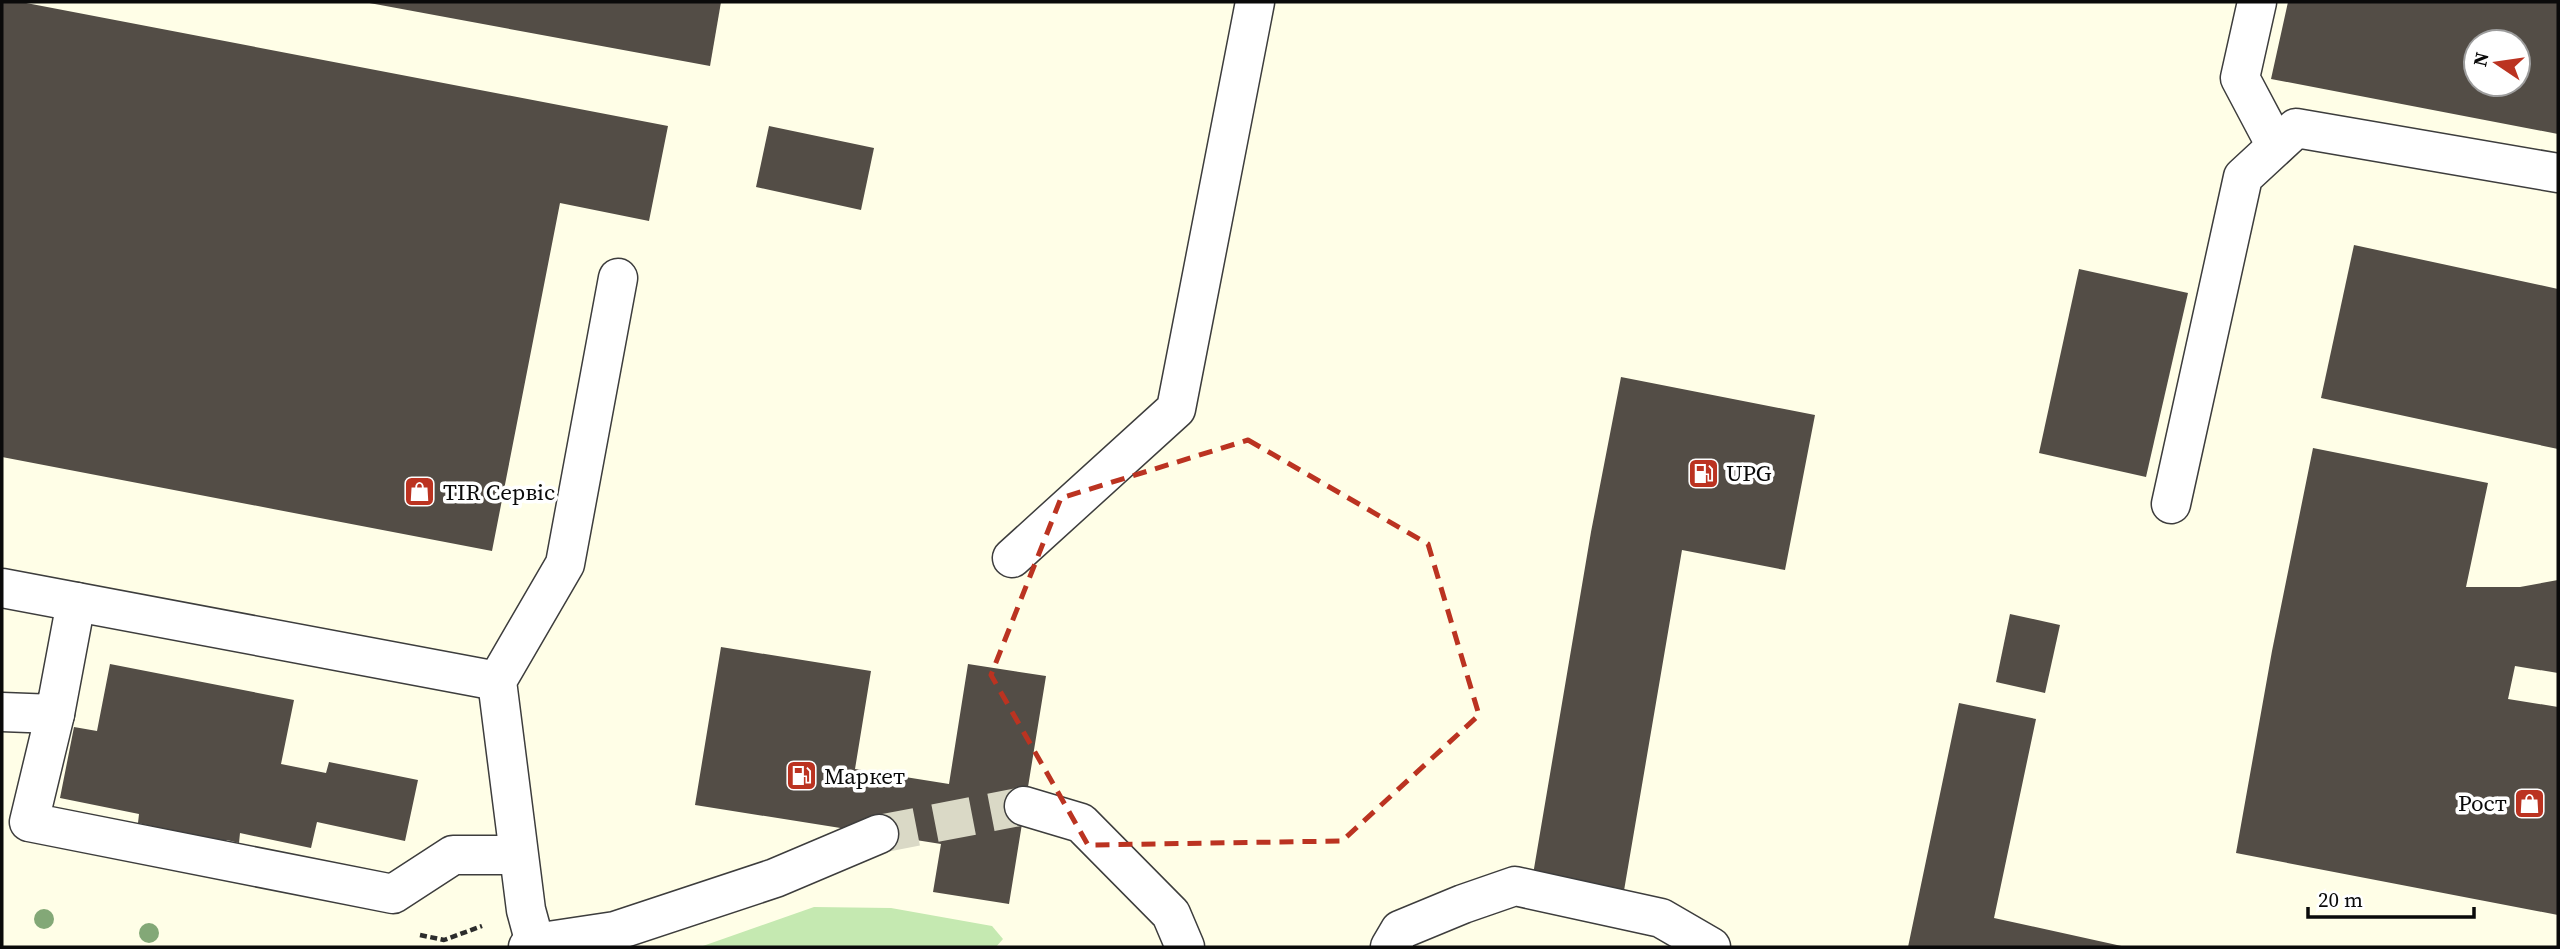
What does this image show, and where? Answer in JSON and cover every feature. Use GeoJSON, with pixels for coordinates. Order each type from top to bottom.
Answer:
{"type":"FeatureCollection","features":[{"type":"Feature","properties":{"kind":"lane"},"geometry":{"type":"LineString","coordinates":[[1012,558],[1176,409],[1255,2]]}},
{"type":"Feature","properties":{"kind":"lane"},"geometry":{"type":"LineString","coordinates":[[2257,2],[2240,78],[2276,146]]}},
{"type":"Feature","properties":{"kind":"lane"},"geometry":{"type":"LineString","coordinates":[[2171,504],[2243,177],[2296,128],[2558,173]]}},
{"type":"Feature","properties":{"kind":"lane"},"geometry":{"type":"LineString","coordinates":[[618,278],[565,564],[497,681],[531,945],[615,931],[775,878],[879,834]]}},
{"type":"Feature","properties":{"kind":"lane"},"geometry":{"type":"LineString","coordinates":[[2,589],[497,681]]}},
{"type":"Feature","properties":{"kind":"lane"},"geometry":{"type":"LineString","coordinates":[[76,602],[55,714],[29,822],[393,894],[453,855],[518,855]]}},
{"type":"Feature","properties":{"kind":"lane"},"geometry":{"type":"LineString","coordinates":[[2,712],[55,714]]}},
{"type":"Feature","properties":{"kind":"lane"},"geometry":{"type":"LineString","coordinates":[[1024,806],[1081,823],[1171,914],[1185,947]]}},
{"type":"Feature","properties":{"kind":"lane"},"geometry":{"type":"LineString","coordinates":[[1390,947],[1400,930],[1515,886],[1661,918],[1711,947]]}},
{"type":"Feature","properties":{"kind":"highlighted area"},"geometry":{"type":"Polygon","coordinates":[[[1248,440],[1428,544],[1479,715],[1342,841],[1088,845],[991,675],[1061,498],[1248,440]]]}},
{"type":"Feature","properties":{"kind":"green space"},"geometry":{"type":"Polygon","coordinates":[[[814,907],[891,908],[992,926],[1003,939],[996,947],[700,947],[814,907]]]}},
{"type":"Feature","properties":{"kind":"building"},"geometry":{"type":"Polygon","coordinates":[[[2,2],[21,2],[668,126],[649,221],[560,203],[492,551],[2,457],[2,2]]]}},
{"type":"Feature","properties":{"kind":"building"},"geometry":{"type":"Polygon","coordinates":[[[364,2],[721,2],[710,66],[364,2]]]}},
{"type":"Feature","properties":{"kind":"building"},"geometry":{"type":"Polygon","coordinates":[[[2288,2],[2558,2],[2558,134],[2271,79],[2288,2]]]}},
{"type":"Feature","properties":{"kind":"building"},"geometry":{"type":"Polygon","coordinates":[[[769,126],[874,148],[861,210],[756,187],[769,126]]]}},
{"type":"Feature","properties":{"kind":"building"},"geometry":{"type":"Polygon","coordinates":[[[2354,245],[2558,289],[2558,449],[2321,398],[2354,245]]]}},
{"type":"Feature","properties":{"kind":"building"},"geometry":{"type":"Polygon","coordinates":[[[2079,269],[2188,293],[2146,477],[2039,453],[2079,269]]]}},
{"type":"Feature","properties":{"kind":"building"},"geometry":{"type":"Polygon","coordinates":[[[1621,377],[1815,415],[1785,570],[1682,550],[1619,920],[1528,904],[1591,532],[1621,377]]]}},
{"type":"Feature","properties":{"kind":"building"},"geometry":{"type":"Polygon","coordinates":[[[2313,448],[2488,483],[2466,587],[2520,587],[2558,580],[2558,673],[2515,666],[2508,699],[2558,707],[2558,915],[2236,853],[2272,651],[2313,448]]]}},
{"type":"Feature","properties":{"kind":"building"},"geometry":{"type":"Polygon","coordinates":[[[2010,614],[2060,625],[2045,693],[1996,682],[2010,614]]]}},
{"type":"Feature","properties":{"kind":"building","name":"Маркет"},"geometry":{"type":"Polygon","coordinates":[[[721,647],[871,671],[855,769],[949,784],[968,664],[1046,676],[1009,904],[933,892],[941,844],[695,805],[721,647]]]}},
{"type":"Feature","properties":{"kind":"building"},"geometry":{"type":"Polygon","coordinates":[[[110,664],[294,700],[281,764],[326,773],[329,762],[418,780],[405,841],[317,822],[311,848],[240,833],[239,843],[227,840],[213,847],[161,837],[151,826],[138,823],[139,814],[60,798],[74,727],[97,731],[110,664]]]}},
{"type":"Feature","properties":{"kind":"building"},"geometry":{"type":"Polygon","coordinates":[[[1959,703],[2036,719],[1994,918],[2126,947],[1908,947],[1959,703]]]}},
{"type":"Feature","properties":{"kind":"tunnel"},"geometry":{"type":"LineString","coordinates":[[879,834],[1024,806]]}},
{"type":"Feature","properties":{"kind":"place","name":"UPG"},"geometry":{"type":"Point","coordinates":[1703,473]}},
{"type":"Feature","properties":{"kind":"place","name":"TIR Сервіс"},"geometry":{"type":"Point","coordinates":[420,492]}},
{"type":"Feature","properties":{"kind":"place","name":"Маркет"},"geometry":{"type":"Point","coordinates":[801,776]}},
{"type":"Feature","properties":{"kind":"place","name":"Рост"},"geometry":{"type":"Point","coordinates":[2530,803]}}]}
